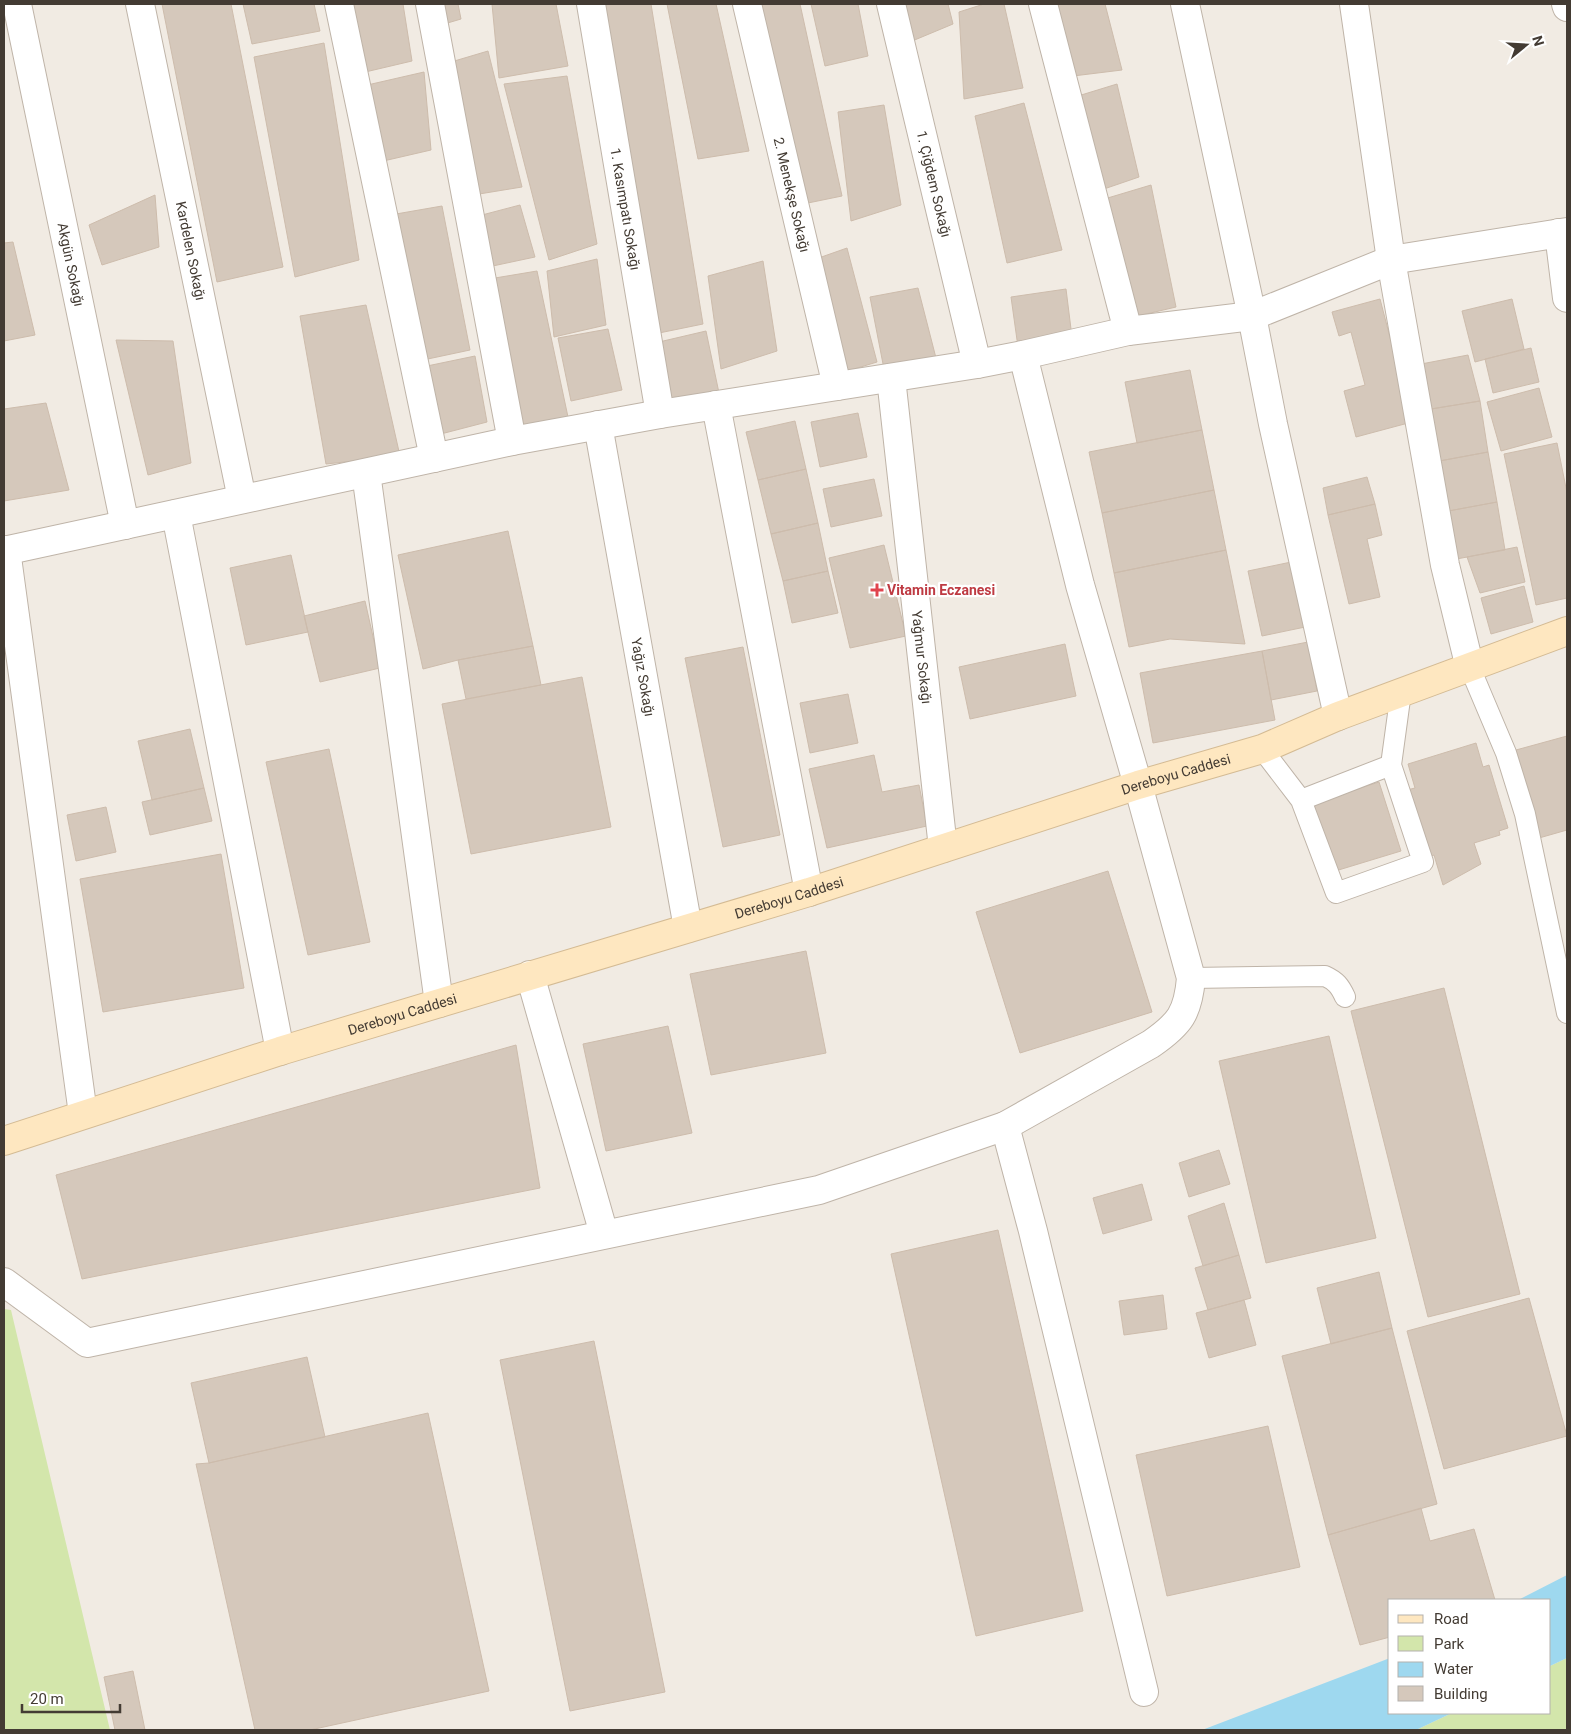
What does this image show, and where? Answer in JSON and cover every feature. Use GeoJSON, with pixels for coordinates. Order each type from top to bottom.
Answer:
{"type":"FeatureCollection","features":[{"type":"Feature","properties":{"kind":"main road","name":"Dereboyu Caddesi"},"geometry":{"type":"LineString","coordinates":[[4,1141],[280,1051],[809,892],[1138,785],[1262,750],[1338,716],[1567,631]]}},
{"type":"Feature","properties":{"kind":"street","name":"Akgün Sokağı"},"geometry":{"type":"LineString","coordinates":[[17,4],[125,525]]}},
{"type":"Feature","properties":{"kind":"street","name":"Kardelen Sokağı"},"geometry":{"type":"LineString","coordinates":[[140,4],[242,499]]}},
{"type":"Feature","properties":{"kind":"street"},"geometry":{"type":"LineString","coordinates":[[339,4],[434,458]]}},
{"type":"Feature","properties":{"kind":"street"},"geometry":{"type":"LineString","coordinates":[[430,4],[512,441]]}},
{"type":"Feature","properties":{"kind":"street","name":"1. Kasımpatı Sokağı"},"geometry":{"type":"LineString","coordinates":[[591,4],[660,414]]}},
{"type":"Feature","properties":{"kind":"street","name":"2. Menekşe Sokağı"},"geometry":{"type":"LineString","coordinates":[[747,4],[837,386]]}},
{"type":"Feature","properties":{"kind":"street","name":"1. Çiğdem Sokağı"},"geometry":{"type":"LineString","coordinates":[[891,4],[977,364]]}},
{"type":"Feature","properties":{"kind":"street"},"geometry":{"type":"LineString","coordinates":[[1043,4],[1128,331]]}},
{"type":"Feature","properties":{"kind":"street"},"geometry":{"type":"LineString","coordinates":[[1185,4],[1252,316],[1272,424],[1338,716]]}},
{"type":"Feature","properties":{"kind":"street"},"geometry":{"type":"LineString","coordinates":[[1354,4],[1391,260],[1446,565],[1470,668]]}},
{"type":"Feature","properties":{"kind":"street"},"geometry":{"type":"LineString","coordinates":[[83,1114],[5,550],[512,441],[660,414],[977,364],[1128,331],[1252,316],[1391,260],[1563,233],[1567,298]]}},
{"type":"Feature","properties":{"kind":"street"},"geometry":{"type":"LineString","coordinates":[[4,1282],[87,1343],[819,1190],[1005,1126],[1151,1044],[1170,1031],[1183,1015],[1190,997],[1191,978],[1080,585],[1023,355]]}},
{"type":"Feature","properties":{"kind":"street","name":"Yağmur Sokağı"},"geometry":{"type":"LineString","coordinates":[[891,378],[943,848]]}},
{"type":"Feature","properties":{"kind":"street"},"geometry":{"type":"LineString","coordinates":[[716,405],[809,892]]}},
{"type":"Feature","properties":{"kind":"street","name":"Yağız Sokağı"},"geometry":{"type":"LineString","coordinates":[[598,425],[688,928]]}},
{"type":"Feature","properties":{"kind":"street"},"geometry":{"type":"LineString","coordinates":[[366,473],[439,1003]]}},
{"type":"Feature","properties":{"kind":"street"},"geometry":{"type":"LineString","coordinates":[[176,514],[280,1051]]}},
{"type":"Feature","properties":{"kind":"street"},"geometry":{"type":"LineString","coordinates":[[530,975],[604,1234]]}},
{"type":"Feature","properties":{"kind":"street"},"geometry":{"type":"LineString","coordinates":[[1005,1126],[1034,1231],[1144,1692]]}},
{"type":"Feature","properties":{"kind":"lane"},"geometry":{"type":"LineString","coordinates":[[1470,668],[1506,753],[1525,814],[1567,1013]]}},
{"type":"Feature","properties":{"kind":"lane"},"geometry":{"type":"LineString","coordinates":[[1262,750],[1301,800],[1336,893],[1423,862],[1391,764],[1401,692]]}},
{"type":"Feature","properties":{"kind":"lane"},"geometry":{"type":"LineString","coordinates":[[1301,800],[1391,764]]}},
{"type":"Feature","properties":{"kind":"lane"},"geometry":{"type":"LineString","coordinates":[[1191,978],[1326,976],[1335,981],[1345,997]]}},
{"type":"Feature","properties":{"kind":"green space"},"geometry":{"type":"Polygon","coordinates":[[[4,1309],[11,1310],[110,1730],[4,1730],[4,1309]]]}},
{"type":"Feature","properties":{"kind":"green space"},"geometry":{"type":"Polygon","coordinates":[[[1567,1658],[1567,1730],[1416,1730],[1450,1714],[1551,1714],[1551,1666],[1567,1658]]]}},
{"type":"Feature","properties":{"kind":"water"},"geometry":{"type":"Polygon","coordinates":[[[1567,1575],[1567,1658],[1551,1666],[1551,1599],[1520,1599],[1567,1575]]]}},
{"type":"Feature","properties":{"kind":"water"},"geometry":{"type":"Polygon","coordinates":[[[1388,1659],[1388,1714],[1450,1714],[1416,1730],[1202,1730],[1388,1659]]]}},
{"type":"Feature","properties":{"kind":"building"},"geometry":{"type":"Polygon","coordinates":[[[162,4],[231,4],[283,267],[217,282],[162,4]]]}},
{"type":"Feature","properties":{"kind":"building"},"geometry":{"type":"Polygon","coordinates":[[[243,4],[314,4],[320,31],[252,44],[243,4]]]}},
{"type":"Feature","properties":{"kind":"building"},"geometry":{"type":"Polygon","coordinates":[[[347,4],[403,4],[412,61],[361,73],[347,4]]]}},
{"type":"Feature","properties":{"kind":"building"},"geometry":{"type":"Polygon","coordinates":[[[433,4],[458,4],[461,19],[434,27],[433,4]]]}},
{"type":"Feature","properties":{"kind":"building"},"geometry":{"type":"Polygon","coordinates":[[[492,4],[556,4],[568,66],[499,78],[492,4]]]}},
{"type":"Feature","properties":{"kind":"building"},"geometry":{"type":"Polygon","coordinates":[[[604,4],[651,4],[703,324],[659,333],[604,4]]]}},
{"type":"Feature","properties":{"kind":"building"},"geometry":{"type":"Polygon","coordinates":[[[667,4],[716,4],[749,151],[698,159],[667,4]]]}},
{"type":"Feature","properties":{"kind":"building"},"geometry":{"type":"Polygon","coordinates":[[[759,4],[800,4],[842,196],[803,204],[759,4]]]}},
{"type":"Feature","properties":{"kind":"building"},"geometry":{"type":"Polygon","coordinates":[[[811,4],[858,4],[868,56],[825,66],[811,4]]]}},
{"type":"Feature","properties":{"kind":"building"},"geometry":{"type":"Polygon","coordinates":[[[897,4],[948,4],[953,24],[905,44],[897,4]]]}},
{"type":"Feature","properties":{"kind":"building"},"geometry":{"type":"Polygon","coordinates":[[[984,4],[1004,4],[1023,88],[964,99],[959,12],[984,4]]]}},
{"type":"Feature","properties":{"kind":"building"},"geometry":{"type":"Polygon","coordinates":[[[1057,4],[1105,4],[1122,70],[1073,76],[1057,4]]]}},
{"type":"Feature","properties":{"kind":"building"},"geometry":{"type":"Polygon","coordinates":[[[324,43],[359,260],[295,277],[254,57],[324,43]]]}},
{"type":"Feature","properties":{"kind":"building"},"geometry":{"type":"Polygon","coordinates":[[[488,51],[522,187],[473,195],[451,62],[488,51]]]}},
{"type":"Feature","properties":{"kind":"building"},"geometry":{"type":"Polygon","coordinates":[[[424,72],[431,150],[379,162],[363,86],[424,72]]]}},
{"type":"Feature","properties":{"kind":"building"},"geometry":{"type":"Polygon","coordinates":[[[567,76],[597,244],[549,260],[504,84],[567,76]]]}},
{"type":"Feature","properties":{"kind":"building"},"geometry":{"type":"Polygon","coordinates":[[[1117,84],[1139,177],[1101,190],[1078,96],[1117,84]]]}},
{"type":"Feature","properties":{"kind":"building"},"geometry":{"type":"Polygon","coordinates":[[[1024,103],[1062,250],[1007,263],[975,116],[1024,103]]]}},
{"type":"Feature","properties":{"kind":"building"},"geometry":{"type":"Polygon","coordinates":[[[884,105],[901,205],[851,221],[838,112],[884,105]]]}},
{"type":"Feature","properties":{"kind":"building"},"geometry":{"type":"Polygon","coordinates":[[[1151,185],[1176,307],[1125,319],[1101,200],[1151,185]]]}},
{"type":"Feature","properties":{"kind":"building"},"geometry":{"type":"Polygon","coordinates":[[[155,195],[159,247],[102,265],[89,225],[155,195]]]}},
{"type":"Feature","properties":{"kind":"building"},"geometry":{"type":"Polygon","coordinates":[[[520,205],[535,257],[488,267],[482,215],[520,205]]]}},
{"type":"Feature","properties":{"kind":"building"},"geometry":{"type":"Polygon","coordinates":[[[442,206],[470,350],[423,360],[396,214],[442,206]]]}},
{"type":"Feature","properties":{"kind":"building"},"geometry":{"type":"Polygon","coordinates":[[[13,242],[35,335],[4,341],[4,243],[13,242]]]}},
{"type":"Feature","properties":{"kind":"building"},"geometry":{"type":"Polygon","coordinates":[[[847,248],[877,362],[841,373],[813,260],[847,248]]]}},
{"type":"Feature","properties":{"kind":"building"},"geometry":{"type":"Polygon","coordinates":[[[597,259],[606,325],[554,337],[547,271],[597,259]]]}},
{"type":"Feature","properties":{"kind":"building"},"geometry":{"type":"Polygon","coordinates":[[[763,261],[777,351],[721,369],[708,276],[763,261]]]}},
{"type":"Feature","properties":{"kind":"building"},"geometry":{"type":"Polygon","coordinates":[[[537,271],[568,417],[516,432],[489,279],[537,271]]]}},
{"type":"Feature","properties":{"kind":"building"},"geometry":{"type":"Polygon","coordinates":[[[918,288],[936,358],[884,369],[870,297],[918,288]]]}},
{"type":"Feature","properties":{"kind":"building"},"geometry":{"type":"Polygon","coordinates":[[[1066,289],[1072,337],[1018,347],[1011,297],[1066,289]]]}},
{"type":"Feature","properties":{"kind":"building"},"geometry":{"type":"Polygon","coordinates":[[[1380,299],[1412,422],[1356,437],[1344,391],[1365,385],[1351,332],[1339,336],[1332,312],[1380,299]]]}},
{"type":"Feature","properties":{"kind":"building"},"geometry":{"type":"Polygon","coordinates":[[[1512,299],[1524,349],[1475,362],[1462,311],[1512,299]]]}},
{"type":"Feature","properties":{"kind":"building"},"geometry":{"type":"Polygon","coordinates":[[[366,305],[400,456],[326,464],[300,316],[366,305]]]}},
{"type":"Feature","properties":{"kind":"building"},"geometry":{"type":"Polygon","coordinates":[[[608,329],[622,390],[571,401],[558,338],[608,329]]]}},
{"type":"Feature","properties":{"kind":"building"},"geometry":{"type":"Polygon","coordinates":[[[706,331],[719,393],[667,403],[659,342],[706,331]]]}},
{"type":"Feature","properties":{"kind":"building"},"geometry":{"type":"Polygon","coordinates":[[[116,340],[173,341],[191,463],[148,475],[116,340]]]}},
{"type":"Feature","properties":{"kind":"building"},"geometry":{"type":"Polygon","coordinates":[[[1531,348],[1539,382],[1493,393],[1485,359],[1531,348]]]}},
{"type":"Feature","properties":{"kind":"building"},"geometry":{"type":"Polygon","coordinates":[[[1468,355],[1480,401],[1425,410],[1416,365],[1468,355]]]}},
{"type":"Feature","properties":{"kind":"building"},"geometry":{"type":"Polygon","coordinates":[[[475,356],[487,422],[437,435],[427,366],[475,356]]]}},
{"type":"Feature","properties":{"kind":"building"},"geometry":{"type":"Polygon","coordinates":[[[1190,370],[1202,430],[1137,443],[1125,382],[1190,370]]]}},
{"type":"Feature","properties":{"kind":"building"},"geometry":{"type":"Polygon","coordinates":[[[1539,388],[1552,437],[1501,451],[1487,402],[1539,388]]]}},
{"type":"Feature","properties":{"kind":"building"},"geometry":{"type":"Polygon","coordinates":[[[1480,401],[1488,452],[1434,462],[1425,410],[1480,401]]]}},
{"type":"Feature","properties":{"kind":"building"},"geometry":{"type":"Polygon","coordinates":[[[46,403],[69,490],[4,501],[4,409],[46,403]]]}},
{"type":"Feature","properties":{"kind":"building"},"geometry":{"type":"Polygon","coordinates":[[[858,413],[867,457],[820,467],[811,422],[858,413]]]}},
{"type":"Feature","properties":{"kind":"building"},"geometry":{"type":"Polygon","coordinates":[[[795,421],[806,469],[758,480],[746,432],[795,421]]]}},
{"type":"Feature","properties":{"kind":"building"},"geometry":{"type":"Polygon","coordinates":[[[1202,430],[1214,490],[1102,513],[1089,452],[1202,430]]]}},
{"type":"Feature","properties":{"kind":"building"},"geometry":{"type":"Polygon","coordinates":[[[1557,443],[1567,493],[1567,598],[1536,605],[1504,454],[1557,443]]]}},
{"type":"Feature","properties":{"kind":"building"},"geometry":{"type":"Polygon","coordinates":[[[1488,452],[1497,502],[1443,512],[1434,462],[1488,452]]]}},
{"type":"Feature","properties":{"kind":"building"},"geometry":{"type":"Polygon","coordinates":[[[806,469],[818,523],[771,534],[758,480],[806,469]]]}},
{"type":"Feature","properties":{"kind":"building"},"geometry":{"type":"Polygon","coordinates":[[[1367,477],[1375,504],[1328,515],[1323,488],[1367,477]]]}},
{"type":"Feature","properties":{"kind":"building"},"geometry":{"type":"Polygon","coordinates":[[[874,479],[882,516],[831,527],[823,489],[874,479]]]}},
{"type":"Feature","properties":{"kind":"building"},"geometry":{"type":"Polygon","coordinates":[[[1214,490],[1226,550],[1114,573],[1102,513],[1214,490]]]}},
{"type":"Feature","properties":{"kind":"building"},"geometry":{"type":"Polygon","coordinates":[[[1497,502],[1505,550],[1451,560],[1443,512],[1497,502]]]}},
{"type":"Feature","properties":{"kind":"building"},"geometry":{"type":"Polygon","coordinates":[[[1375,504],[1382,535],[1367,539],[1380,597],[1349,604],[1328,515],[1375,504]]]}},
{"type":"Feature","properties":{"kind":"building"},"geometry":{"type":"Polygon","coordinates":[[[818,523],[828,571],[783,581],[771,534],[818,523]]]}},
{"type":"Feature","properties":{"kind":"building"},"geometry":{"type":"Polygon","coordinates":[[[508,531],[533,646],[458,660],[423,669],[398,555],[508,531]]]}},
{"type":"Feature","properties":{"kind":"building"},"geometry":{"type":"Polygon","coordinates":[[[884,545],[906,636],[850,648],[829,558],[884,545]]]}},
{"type":"Feature","properties":{"kind":"building"},"geometry":{"type":"Polygon","coordinates":[[[1517,547],[1525,582],[1480,593],[1467,557],[1517,547]]]}},
{"type":"Feature","properties":{"kind":"building"},"geometry":{"type":"Polygon","coordinates":[[[1226,550],[1245,644],[1170,639],[1129,647],[1114,573],[1226,550]]]}},
{"type":"Feature","properties":{"kind":"building"},"geometry":{"type":"Polygon","coordinates":[[[291,555],[308,632],[246,645],[230,568],[291,555]]]}},
{"type":"Feature","properties":{"kind":"building"},"geometry":{"type":"Polygon","coordinates":[[[1296,561],[1310,626],[1262,636],[1248,571],[1296,561]]]}},
{"type":"Feature","properties":{"kind":"building"},"geometry":{"type":"Polygon","coordinates":[[[828,571],[838,613],[792,623],[783,581],[828,571]]]}},
{"type":"Feature","properties":{"kind":"building"},"geometry":{"type":"Polygon","coordinates":[[[1524,586],[1533,622],[1491,634],[1481,598],[1524,586]]]}},
{"type":"Feature","properties":{"kind":"building"},"geometry":{"type":"Polygon","coordinates":[[[365,601],[380,668],[320,682],[304,616],[365,601]]]}},
{"type":"Feature","properties":{"kind":"building"},"geometry":{"type":"Polygon","coordinates":[[[1308,642],[1317,691],[1271,700],[1262,651],[1308,642]]]}},
{"type":"Feature","properties":{"kind":"building"},"geometry":{"type":"Polygon","coordinates":[[[1065,644],[1076,696],[970,719],[959,667],[1065,644]]]}},
{"type":"Feature","properties":{"kind":"building"},"geometry":{"type":"Polygon","coordinates":[[[533,646],[541,685],[466,699],[458,660],[533,646]]]}},
{"type":"Feature","properties":{"kind":"building"},"geometry":{"type":"Polygon","coordinates":[[[743,647],[780,835],[723,847],[685,658],[743,647]]]}},
{"type":"Feature","properties":{"kind":"building"},"geometry":{"type":"Polygon","coordinates":[[[1262,651],[1275,720],[1153,743],[1140,673],[1262,651]]]}},
{"type":"Feature","properties":{"kind":"building"},"geometry":{"type":"Polygon","coordinates":[[[582,677],[611,827],[471,854],[442,704],[582,677]]]}},
{"type":"Feature","properties":{"kind":"building"},"geometry":{"type":"Polygon","coordinates":[[[848,694],[858,743],[810,753],[800,703],[848,694]]]}},
{"type":"Feature","properties":{"kind":"building"},"geometry":{"type":"Polygon","coordinates":[[[190,729],[204,788],[152,800],[138,741],[190,729]]]}},
{"type":"Feature","properties":{"kind":"building"},"geometry":{"type":"Polygon","coordinates":[[[1567,736],[1567,830],[1539,838],[1516,750],[1567,736]]]}},
{"type":"Feature","properties":{"kind":"building"},"geometry":{"type":"Polygon","coordinates":[[[1476,743],[1483,767],[1489,765],[1508,828],[1499,831],[1500,835],[1474,843],[1481,864],[1443,885],[1434,855],[1428,857],[1407,790],[1415,788],[1408,764],[1476,743]]]}},
{"type":"Feature","properties":{"kind":"building"},"geometry":{"type":"Polygon","coordinates":[[[329,749],[370,942],[308,955],[266,762],[329,749]]]}},
{"type":"Feature","properties":{"kind":"building"},"geometry":{"type":"Polygon","coordinates":[[[874,755],[882,792],[919,785],[927,826],[827,848],[809,769],[874,755]]]}},
{"type":"Feature","properties":{"kind":"building"},"geometry":{"type":"Polygon","coordinates":[[[1379,782],[1401,851],[1332,872],[1311,804],[1379,782]]]}},
{"type":"Feature","properties":{"kind":"building"},"geometry":{"type":"Polygon","coordinates":[[[204,788],[212,821],[150,835],[142,802],[204,788]]]}},
{"type":"Feature","properties":{"kind":"building"},"geometry":{"type":"Polygon","coordinates":[[[106,807],[116,852],[76,861],[67,815],[106,807]]]}},
{"type":"Feature","properties":{"kind":"building"},"geometry":{"type":"Polygon","coordinates":[[[221,854],[244,988],[103,1012],[80,879],[221,854]]]}},
{"type":"Feature","properties":{"kind":"building"},"geometry":{"type":"Polygon","coordinates":[[[1108,871],[1152,1012],[1020,1053],[976,912],[1108,871]]]}},
{"type":"Feature","properties":{"kind":"building"},"geometry":{"type":"Polygon","coordinates":[[[806,951],[826,1053],[711,1075],[690,974],[806,951]]]}},
{"type":"Feature","properties":{"kind":"building"},"geometry":{"type":"Polygon","coordinates":[[[1444,988],[1520,1294],[1428,1317],[1351,1011],[1444,988]]]}},
{"type":"Feature","properties":{"kind":"building"},"geometry":{"type":"Polygon","coordinates":[[[668,1026],[692,1133],[606,1151],[583,1044],[668,1026]]]}},
{"type":"Feature","properties":{"kind":"building"},"geometry":{"type":"Polygon","coordinates":[[[1329,1036],[1376,1238],[1266,1263],[1219,1061],[1329,1036]]]}},
{"type":"Feature","properties":{"kind":"building"},"geometry":{"type":"Polygon","coordinates":[[[516,1045],[540,1188],[82,1279],[56,1175],[516,1045]]]}},
{"type":"Feature","properties":{"kind":"building"},"geometry":{"type":"Polygon","coordinates":[[[1219,1150],[1230,1184],[1189,1197],[1179,1163],[1219,1150]]]}},
{"type":"Feature","properties":{"kind":"building"},"geometry":{"type":"Polygon","coordinates":[[[1142,1184],[1152,1220],[1103,1234],[1093,1198],[1142,1184]]]}},
{"type":"Feature","properties":{"kind":"building"},"geometry":{"type":"Polygon","coordinates":[[[1224,1203],[1239,1255],[1203,1266],[1188,1216],[1224,1203]]]}},
{"type":"Feature","properties":{"kind":"building"},"geometry":{"type":"Polygon","coordinates":[[[998,1230],[1083,1611],[976,1636],[891,1254],[998,1230]]]}},
{"type":"Feature","properties":{"kind":"building"},"geometry":{"type":"Polygon","coordinates":[[[1239,1255],[1251,1298],[1208,1310],[1195,1268],[1239,1255]]]}},
{"type":"Feature","properties":{"kind":"building"},"geometry":{"type":"Polygon","coordinates":[[[1379,1272],[1392,1328],[1331,1344],[1317,1288],[1379,1272]]]}},
{"type":"Feature","properties":{"kind":"building"},"geometry":{"type":"Polygon","coordinates":[[[1163,1295],[1167,1329],[1124,1335],[1119,1301],[1163,1295]]]}},
{"type":"Feature","properties":{"kind":"building"},"geometry":{"type":"Polygon","coordinates":[[[1529,1298],[1567,1436],[1444,1469],[1407,1331],[1529,1298]]]}},
{"type":"Feature","properties":{"kind":"building"},"geometry":{"type":"Polygon","coordinates":[[[1244,1300],[1256,1345],[1209,1358],[1196,1313],[1244,1300]]]}},
{"type":"Feature","properties":{"kind":"building"},"geometry":{"type":"Polygon","coordinates":[[[1392,1328],[1437,1504],[1328,1535],[1282,1356],[1392,1328]]]}},
{"type":"Feature","properties":{"kind":"building"},"geometry":{"type":"Polygon","coordinates":[[[594,1341],[665,1692],[570,1711],[500,1360],[594,1341]]]}},
{"type":"Feature","properties":{"kind":"building"},"geometry":{"type":"Polygon","coordinates":[[[307,1357],[325,1437],[209,1463],[191,1383],[307,1357]]]}},
{"type":"Feature","properties":{"kind":"building"},"geometry":{"type":"Polygon","coordinates":[[[428,1413],[489,1691],[310,1730],[255,1730],[196,1464],[209,1463],[428,1413]]]}},
{"type":"Feature","properties":{"kind":"building"},"geometry":{"type":"Polygon","coordinates":[[[1268,1426],[1300,1567],[1167,1596],[1136,1455],[1268,1426]]]}},
{"type":"Feature","properties":{"kind":"building"},"geometry":{"type":"Polygon","coordinates":[[[1421,1508],[1430,1541],[1474,1529],[1495,1599],[1388,1599],[1388,1638],[1360,1645],[1328,1535],[1421,1508]]]}},
{"type":"Feature","properties":{"kind":"building"},"geometry":{"type":"Polygon","coordinates":[[[133,1671],[145,1730],[115,1730],[104,1677],[133,1671]]]}},
{"type":"Feature","properties":{"kind":"place","name":"Vitamin Eczanesi"},"geometry":{"type":"Point","coordinates":[877,590]}}]}
